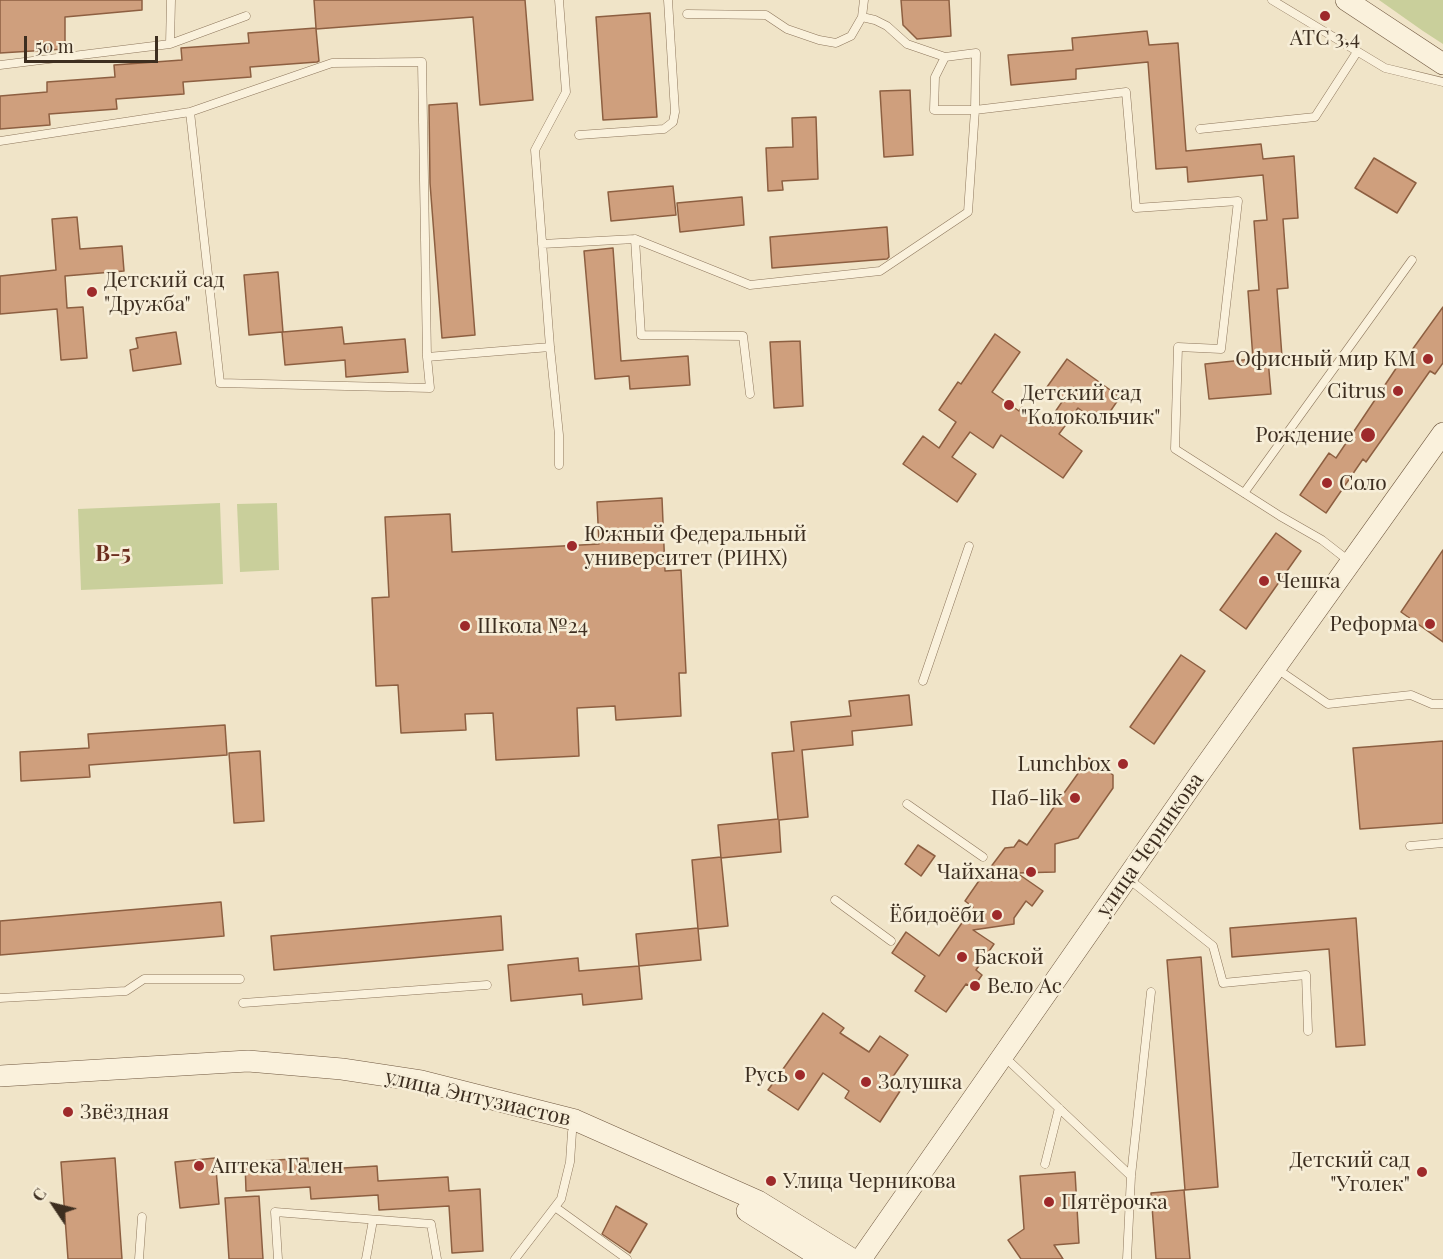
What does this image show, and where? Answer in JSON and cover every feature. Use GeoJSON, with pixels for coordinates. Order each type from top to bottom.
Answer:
{"type":"FeatureCollection","features":[{"type":"Feature","properties":{"kind":"street"},"geometry":{"type":"LineString","coordinates":[[1346,0],[1443,64]]}},
{"type":"Feature","properties":{"kind":"street","name":"улица Черникова"},"geometry":{"type":"LineString","coordinates":[[861,1259],[1198,776],[1443,433]]}},
{"type":"Feature","properties":{"kind":"street","name":"улица Черникова"},"geometry":{"type":"LineString","coordinates":[[874,1259],[1283,673],[1443,452]]}},
{"type":"Feature","properties":{"kind":"street","name":"улица Энтузиастов"},"geometry":{"type":"LineString","coordinates":[[0,1076],[248,1061],[342,1069],[421,1081],[575,1120],[758,1201],[852,1259]]}},
{"type":"Feature","properties":{"kind":"street"},"geometry":{"type":"LineString","coordinates":[[0,1088],[259,1071],[422,1092],[572,1132],[751,1213],[823,1259]]}},
{"type":"Feature","properties":{"kind":"lane"},"geometry":{"type":"LineString","coordinates":[[170,44],[171,0]]}},
{"type":"Feature","properties":{"kind":"lane"},"geometry":{"type":"LineString","coordinates":[[559,0],[566,92],[535,150],[559,435],[559,465]]}},
{"type":"Feature","properties":{"kind":"lane"},"geometry":{"type":"LineString","coordinates":[[579,135],[664,129],[673,122],[675,112],[668,0]]}},
{"type":"Feature","properties":{"kind":"lane"},"geometry":{"type":"LineString","coordinates":[[687,14],[766,15],[787,28],[819,40],[836,43],[851,36],[862,16],[864,0]]}},
{"type":"Feature","properties":{"kind":"lane"},"geometry":{"type":"LineString","coordinates":[[1272,0],[1385,68],[1443,82]]}},
{"type":"Feature","properties":{"kind":"lane"},"geometry":{"type":"LineString","coordinates":[[0,64],[170,44],[246,16]]}},
{"type":"Feature","properties":{"kind":"lane"},"geometry":{"type":"LineString","coordinates":[[542,244],[635,239],[750,285],[880,271],[968,212],[975,110],[976,53],[945,57],[907,44],[887,26],[862,16]]}},
{"type":"Feature","properties":{"kind":"lane"},"geometry":{"type":"LineString","coordinates":[[1200,129],[1315,117],[1357,52]]}},
{"type":"Feature","properties":{"kind":"lane"},"geometry":{"type":"LineString","coordinates":[[945,57],[935,77],[934,110],[975,110],[1126,92],[1136,208],[1238,201],[1221,349],[1178,347],[1175,449],[1322,540],[1351,562]]}},
{"type":"Feature","properties":{"kind":"lane"},"geometry":{"type":"LineString","coordinates":[[0,141],[190,112],[332,63],[422,63],[427,357],[430,388],[220,383],[190,112]]}},
{"type":"Feature","properties":{"kind":"lane"},"geometry":{"type":"LineString","coordinates":[[635,239],[641,335],[743,336],[750,394]]}},
{"type":"Feature","properties":{"kind":"lane"},"geometry":{"type":"LineString","coordinates":[[1244,493],[1412,260]]}},
{"type":"Feature","properties":{"kind":"lane"},"geometry":{"type":"LineString","coordinates":[[427,357],[550,347]]}},
{"type":"Feature","properties":{"kind":"lane"},"geometry":{"type":"LineString","coordinates":[[923,681],[969,546]]}},
{"type":"Feature","properties":{"kind":"lane"},"geometry":{"type":"LineString","coordinates":[[1283,673],[1328,704],[1411,695],[1432,704],[1443,704]]}},
{"type":"Feature","properties":{"kind":"lane"},"geometry":{"type":"LineString","coordinates":[[907,804],[983,857]]}},
{"type":"Feature","properties":{"kind":"lane"},"geometry":{"type":"LineString","coordinates":[[1410,846],[1443,843]]}},
{"type":"Feature","properties":{"kind":"lane"},"geometry":{"type":"LineString","coordinates":[[1135,884],[1213,946],[1223,983],[1306,975],[1308,1031]]}},
{"type":"Feature","properties":{"kind":"lane"},"geometry":{"type":"LineString","coordinates":[[835,900],[891,941]]}},
{"type":"Feature","properties":{"kind":"lane"},"geometry":{"type":"LineString","coordinates":[[0,998],[126,991],[144,979],[240,979]]}},
{"type":"Feature","properties":{"kind":"lane"},"geometry":{"type":"LineString","coordinates":[[243,1003],[487,985]]}},
{"type":"Feature","properties":{"kind":"lane"},"geometry":{"type":"LineString","coordinates":[[1127,1259],[1131,1176],[1151,992]]}},
{"type":"Feature","properties":{"kind":"lane"},"geometry":{"type":"LineString","coordinates":[[1011,1063],[1131,1176]]}},
{"type":"Feature","properties":{"kind":"lane"},"geometry":{"type":"LineString","coordinates":[[1045,1164],[1059,1108]]}},
{"type":"Feature","properties":{"kind":"lane"},"geometry":{"type":"LineString","coordinates":[[515,1259],[561,1199],[570,1161],[572,1132]]}},
{"type":"Feature","properties":{"kind":"lane"},"geometry":{"type":"LineString","coordinates":[[555,1207],[627,1259]]}},
{"type":"Feature","properties":{"kind":"lane"},"geometry":{"type":"LineString","coordinates":[[278,1259],[275,1212],[431,1224],[437,1259]]}},
{"type":"Feature","properties":{"kind":"lane"},"geometry":{"type":"LineString","coordinates":[[139,1259],[142,1217]]}},
{"type":"Feature","properties":{"kind":"lane"},"geometry":{"type":"LineString","coordinates":[[366,1259],[373,1220]]}},
{"type":"Feature","properties":{"kind":"green space"},"geometry":{"type":"Polygon","coordinates":[[[1379,0],[1443,0],[1443,44],[1423,31],[1379,0]]]}},
{"type":"Feature","properties":{"kind":"green space"},"geometry":{"type":"Polygon","coordinates":[[[220,503],[223,584],[81,590],[78,509],[220,503]]]}},
{"type":"Feature","properties":{"kind":"green space"},"geometry":{"type":"Polygon","coordinates":[[[277,503],[279,570],[240,572],[237,504],[277,503]]]}},
{"type":"Feature","properties":{"kind":"building"},"geometry":{"type":"Polygon","coordinates":[[[0,0],[142,0],[142,10],[65,17],[65,49],[0,53],[0,0]]]}},
{"type":"Feature","properties":{"kind":"building"},"geometry":{"type":"Polygon","coordinates":[[[314,0],[525,0],[533,100],[480,105],[473,17],[316,29],[319,61],[317,62],[250,67],[251,77],[183,82],[184,94],[116,99],[117,109],[49,114],[50,125],[0,129],[0,96],[47,92],[47,82],[115,77],[114,65],[182,60],[181,48],[249,43],[248,33],[316,28],[314,0]]]}},
{"type":"Feature","properties":{"kind":"building"},"geometry":{"type":"Polygon","coordinates":[[[901,0],[949,0],[951,36],[917,39],[903,25],[901,0]]]}},
{"type":"Feature","properties":{"kind":"building"},"geometry":{"type":"Polygon","coordinates":[[[650,13],[657,117],[603,120],[596,17],[650,13]]]}},
{"type":"Feature","properties":{"kind":"building"},"geometry":{"type":"Polygon","coordinates":[[[1147,31],[1149,45],[1178,43],[1186,151],[1261,144],[1263,159],[1294,156],[1298,218],[1283,219],[1288,288],[1277,289],[1282,357],[1268,359],[1271,394],[1209,399],[1205,364],[1253,359],[1248,291],[1259,290],[1254,221],[1267,220],[1263,175],[1188,182],[1187,167],[1156,169],[1148,62],[1076,69],[1076,79],[1011,85],[1008,55],[1073,50],[1072,38],[1147,31]]]}},
{"type":"Feature","properties":{"kind":"building"},"geometry":{"type":"Polygon","coordinates":[[[910,90],[913,155],[884,157],[880,91],[910,90]]]}},
{"type":"Feature","properties":{"kind":"building"},"geometry":{"type":"Polygon","coordinates":[[[457,103],[475,335],[442,338],[430,183],[429,105],[457,103]]]}},
{"type":"Feature","properties":{"kind":"building"},"geometry":{"type":"Polygon","coordinates":[[[816,117],[818,179],[782,181],[783,190],[768,191],[766,148],[793,147],[792,118],[816,117]]]}},
{"type":"Feature","properties":{"kind":"building"},"geometry":{"type":"Polygon","coordinates":[[[1374,158],[1416,183],[1397,213],[1355,188],[1374,158]]]}},
{"type":"Feature","properties":{"kind":"building"},"geometry":{"type":"Polygon","coordinates":[[[673,186],[676,215],[611,221],[608,192],[673,186]]]}},
{"type":"Feature","properties":{"kind":"building"},"geometry":{"type":"Polygon","coordinates":[[[742,197],[744,225],[680,232],[677,203],[742,197]]]}},
{"type":"Feature","properties":{"kind":"building"},"geometry":{"type":"Polygon","coordinates":[[[77,217],[80,249],[122,246],[124,271],[65,276],[67,308],[83,307],[87,358],[61,360],[57,309],[0,314],[0,276],[56,270],[52,219],[77,217]]]}},
{"type":"Feature","properties":{"kind":"building"},"geometry":{"type":"Polygon","coordinates":[[[887,227],[889,257],[887,259],[772,268],[770,237],[887,227]]]}},
{"type":"Feature","properties":{"kind":"building"},"geometry":{"type":"Polygon","coordinates":[[[613,248],[621,361],[688,356],[690,385],[630,389],[629,376],[595,379],[584,251],[613,248]]]}},
{"type":"Feature","properties":{"kind":"building"},"geometry":{"type":"Polygon","coordinates":[[[278,272],[283,332],[342,327],[344,344],[405,339],[408,372],[346,377],[345,360],[285,365],[282,332],[249,335],[244,275],[278,272]]]}},
{"type":"Feature","properties":{"kind":"building"},"geometry":{"type":"Polygon","coordinates":[[[1443,307],[1443,363],[1435,374],[1430,371],[1366,462],[1363,459],[1326,513],[1300,495],[1329,453],[1336,458],[1397,367],[1399,368],[1443,307]]]}},
{"type":"Feature","properties":{"kind":"building"},"geometry":{"type":"Polygon","coordinates":[[[176,332],[181,364],[133,371],[130,350],[138,348],[136,338],[176,332]]]}},
{"type":"Feature","properties":{"kind":"building"},"geometry":{"type":"Polygon","coordinates":[[[995,334],[1020,352],[992,392],[1019,411],[1022,407],[1046,425],[1064,399],[1047,387],[1067,359],[1120,397],[1101,425],[1078,408],[1059,434],[1082,451],[1063,478],[1001,435],[993,448],[970,432],[952,457],[976,474],[957,502],[903,464],[923,436],[939,448],[956,422],[939,410],[958,382],[961,384],[995,334]]]}},
{"type":"Feature","properties":{"kind":"building"},"geometry":{"type":"Polygon","coordinates":[[[800,341],[803,406],[774,408],[770,342],[800,341]]]}},
{"type":"Feature","properties":{"kind":"building"},"geometry":{"type":"Polygon","coordinates":[[[662,498],[665,571],[681,570],[686,673],[679,673],[681,716],[616,720],[615,706],[577,708],[579,756],[496,760],[493,713],[465,714],[466,730],[401,733],[398,685],[376,686],[372,598],[389,597],[385,517],[450,514],[452,552],[599,544],[597,502],[662,498]]]}},
{"type":"Feature","properties":{"kind":"building"},"geometry":{"type":"Polygon","coordinates":[[[1276,533],[1301,551],[1246,629],[1220,610],[1276,533]]]}},
{"type":"Feature","properties":{"kind":"building","name":"Реформа"},"geometry":{"type":"Polygon","coordinates":[[[1443,550],[1443,642],[1401,612],[1443,550]]]}},
{"type":"Feature","properties":{"kind":"building"},"geometry":{"type":"Polygon","coordinates":[[[1181,655],[1205,671],[1154,744],[1130,727],[1181,655]]]}},
{"type":"Feature","properties":{"kind":"building"},"geometry":{"type":"Polygon","coordinates":[[[909,695],[912,725],[852,731],[853,745],[802,750],[808,817],[779,820],[781,852],[721,858],[718,825],[778,819],[772,753],[794,751],[791,722],[851,716],[849,701],[909,695]]]}},
{"type":"Feature","properties":{"kind":"building"},"geometry":{"type":"Polygon","coordinates":[[[225,725],[227,755],[89,765],[90,777],[21,781],[20,752],[89,748],[88,734],[225,725]]]}},
{"type":"Feature","properties":{"kind":"building"},"geometry":{"type":"Polygon","coordinates":[[[1443,741],[1443,823],[1360,829],[1353,748],[1443,741]]]}},
{"type":"Feature","properties":{"kind":"building"},"geometry":{"type":"Polygon","coordinates":[[[260,751],[264,821],[234,823],[229,753],[260,751]]]}},
{"type":"Feature","properties":{"kind":"building"},"geometry":{"type":"Polygon","coordinates":[[[1089,758],[1113,775],[1113,788],[1078,838],[1055,844],[1055,872],[1017,873],[1043,891],[1032,906],[1026,901],[1014,918],[1014,924],[973,930],[994,944],[976,970],[982,975],[973,988],[966,984],[946,1012],[915,991],[925,976],[892,953],[906,932],[939,956],[973,907],[965,901],[983,875],[1005,848],[1014,847],[1019,840],[1027,845],[1089,758]]]}},
{"type":"Feature","properties":{"kind":"building"},"geometry":{"type":"Polygon","coordinates":[[[918,845],[935,856],[921,876],[905,864],[918,845]]]}},
{"type":"Feature","properties":{"kind":"building"},"geometry":{"type":"Polygon","coordinates":[[[721,857],[728,926],[698,929],[692,860],[721,857]]]}},
{"type":"Feature","properties":{"kind":"building"},"geometry":{"type":"Polygon","coordinates":[[[221,902],[224,936],[0,955],[0,921],[221,902]]]}},
{"type":"Feature","properties":{"kind":"building"},"geometry":{"type":"Polygon","coordinates":[[[501,916],[503,950],[274,970],[271,936],[501,916]]]}},
{"type":"Feature","properties":{"kind":"building"},"geometry":{"type":"Polygon","coordinates":[[[1356,918],[1365,1045],[1336,1047],[1329,949],[1232,957],[1230,928],[1356,918]]]}},
{"type":"Feature","properties":{"kind":"building"},"geometry":{"type":"Polygon","coordinates":[[[698,928],[701,960],[639,966],[636,934],[698,928]]]}},
{"type":"Feature","properties":{"kind":"building"},"geometry":{"type":"Polygon","coordinates":[[[1201,957],[1218,1187],[1185,1190],[1167,960],[1201,957]]]}},
{"type":"Feature","properties":{"kind":"building"},"geometry":{"type":"Polygon","coordinates":[[[578,958],[579,971],[639,966],[642,999],[583,1005],[582,994],[511,1001],[508,965],[578,958]]]}},
{"type":"Feature","properties":{"kind":"building"},"geometry":{"type":"Polygon","coordinates":[[[823,1013],[844,1028],[840,1033],[869,1052],[880,1036],[908,1055],[892,1078],[904,1085],[880,1122],[845,1098],[849,1091],[823,1073],[798,1110],[768,1090],[823,1013]]]}},
{"type":"Feature","properties":{"kind":"building"},"geometry":{"type":"Polygon","coordinates":[[[115,1158],[122,1259],[68,1259],[61,1162],[115,1158]]]}},
{"type":"Feature","properties":{"kind":"building"},"geometry":{"type":"Polygon","coordinates":[[[215,1158],[219,1204],[180,1208],[175,1162],[215,1158]]]}},
{"type":"Feature","properties":{"kind":"building"},"geometry":{"type":"Polygon","coordinates":[[[308,1158],[309,1170],[377,1166],[378,1181],[448,1177],[449,1191],[480,1189],[483,1251],[452,1253],[449,1206],[379,1210],[378,1195],[311,1199],[310,1187],[246,1191],[245,1162],[308,1158]]]}},
{"type":"Feature","properties":{"kind":"building","name":"Пятёрочка"},"geometry":{"type":"Polygon","coordinates":[[[1075,1172],[1079,1243],[1054,1245],[1063,1259],[1021,1259],[1008,1240],[1024,1229],[1020,1176],[1075,1172]]]}},
{"type":"Feature","properties":{"kind":"building"},"geometry":{"type":"Polygon","coordinates":[[[1184,1190],[1190,1259],[1156,1259],[1151,1193],[1184,1190]]]}},
{"type":"Feature","properties":{"kind":"building"},"geometry":{"type":"Polygon","coordinates":[[[259,1196],[263,1259],[229,1259],[225,1198],[259,1196]]]}},
{"type":"Feature","properties":{"kind":"building"},"geometry":{"type":"Polygon","coordinates":[[[616,1206],[647,1224],[630,1253],[602,1234],[616,1206]]]}},
{"type":"Feature","properties":{"kind":"place","name":"АТС 3,4"},"geometry":{"type":"Point","coordinates":[1325,16]}},
{"type":"Feature","properties":{"kind":"place","name":"Детский сад \"Дружба\""},"geometry":{"type":"Point","coordinates":[92,292]}},
{"type":"Feature","properties":{"kind":"place","name":"Офисный мир КМ"},"geometry":{"type":"Point","coordinates":[1428,359]}},
{"type":"Feature","properties":{"kind":"place","name":"Citrus"},"geometry":{"type":"Point","coordinates":[1398,391]}},
{"type":"Feature","properties":{"kind":"place","name":"Детский сад \"Колокольчик\""},"geometry":{"type":"Point","coordinates":[1009,405]}},
{"type":"Feature","properties":{"kind":"place","name":"Рождение"},"geometry":{"type":"Point","coordinates":[1368,435]}},
{"type":"Feature","properties":{"kind":"place","name":"Соло"},"geometry":{"type":"Point","coordinates":[1327,483]}},
{"type":"Feature","properties":{"kind":"place","name":"Южный Федеральный университет (РИНХ)"},"geometry":{"type":"Point","coordinates":[572,546]}},
{"type":"Feature","properties":{"kind":"place","name":"Чешка"},"geometry":{"type":"Point","coordinates":[1264,581]}},
{"type":"Feature","properties":{"kind":"place","name":"Реформа"},"geometry":{"type":"Point","coordinates":[1430,624]}},
{"type":"Feature","properties":{"kind":"place","name":"Школа №24"},"geometry":{"type":"Point","coordinates":[465,626]}},
{"type":"Feature","properties":{"kind":"place","name":"Lunchbox"},"geometry":{"type":"Point","coordinates":[1123,764]}},
{"type":"Feature","properties":{"kind":"place","name":"Паб-lik"},"geometry":{"type":"Point","coordinates":[1075,798]}},
{"type":"Feature","properties":{"kind":"place","name":"Чайхана"},"geometry":{"type":"Point","coordinates":[1031,872]}},
{"type":"Feature","properties":{"kind":"place","name":"Ёбидоёби"},"geometry":{"type":"Point","coordinates":[997,915]}},
{"type":"Feature","properties":{"kind":"place","name":"Баской"},"geometry":{"type":"Point","coordinates":[962,957]}},
{"type":"Feature","properties":{"kind":"place","name":"Вело Ас"},"geometry":{"type":"Point","coordinates":[975,986]}},
{"type":"Feature","properties":{"kind":"place","name":"Русь"},"geometry":{"type":"Point","coordinates":[800,1075]}},
{"type":"Feature","properties":{"kind":"place","name":"Золушка"},"geometry":{"type":"Point","coordinates":[866,1082]}},
{"type":"Feature","properties":{"kind":"place","name":"Звёздная"},"geometry":{"type":"Point","coordinates":[68,1112]}},
{"type":"Feature","properties":{"kind":"place","name":"Аптека Гален"},"geometry":{"type":"Point","coordinates":[199,1166]}},
{"type":"Feature","properties":{"kind":"place","name":"Детский сад \"Уголек\""},"geometry":{"type":"Point","coordinates":[1422,1172]}},
{"type":"Feature","properties":{"kind":"place","name":"Улица Черникова"},"geometry":{"type":"Point","coordinates":[771,1181]}},
{"type":"Feature","properties":{"kind":"place","name":"Пятёрочка"},"geometry":{"type":"Point","coordinates":[1049,1202]}},
{"type":"Feature","properties":{"kind":"district","name":"В-5"},"geometry":{"type":"Point","coordinates":[113,554]}}]}
